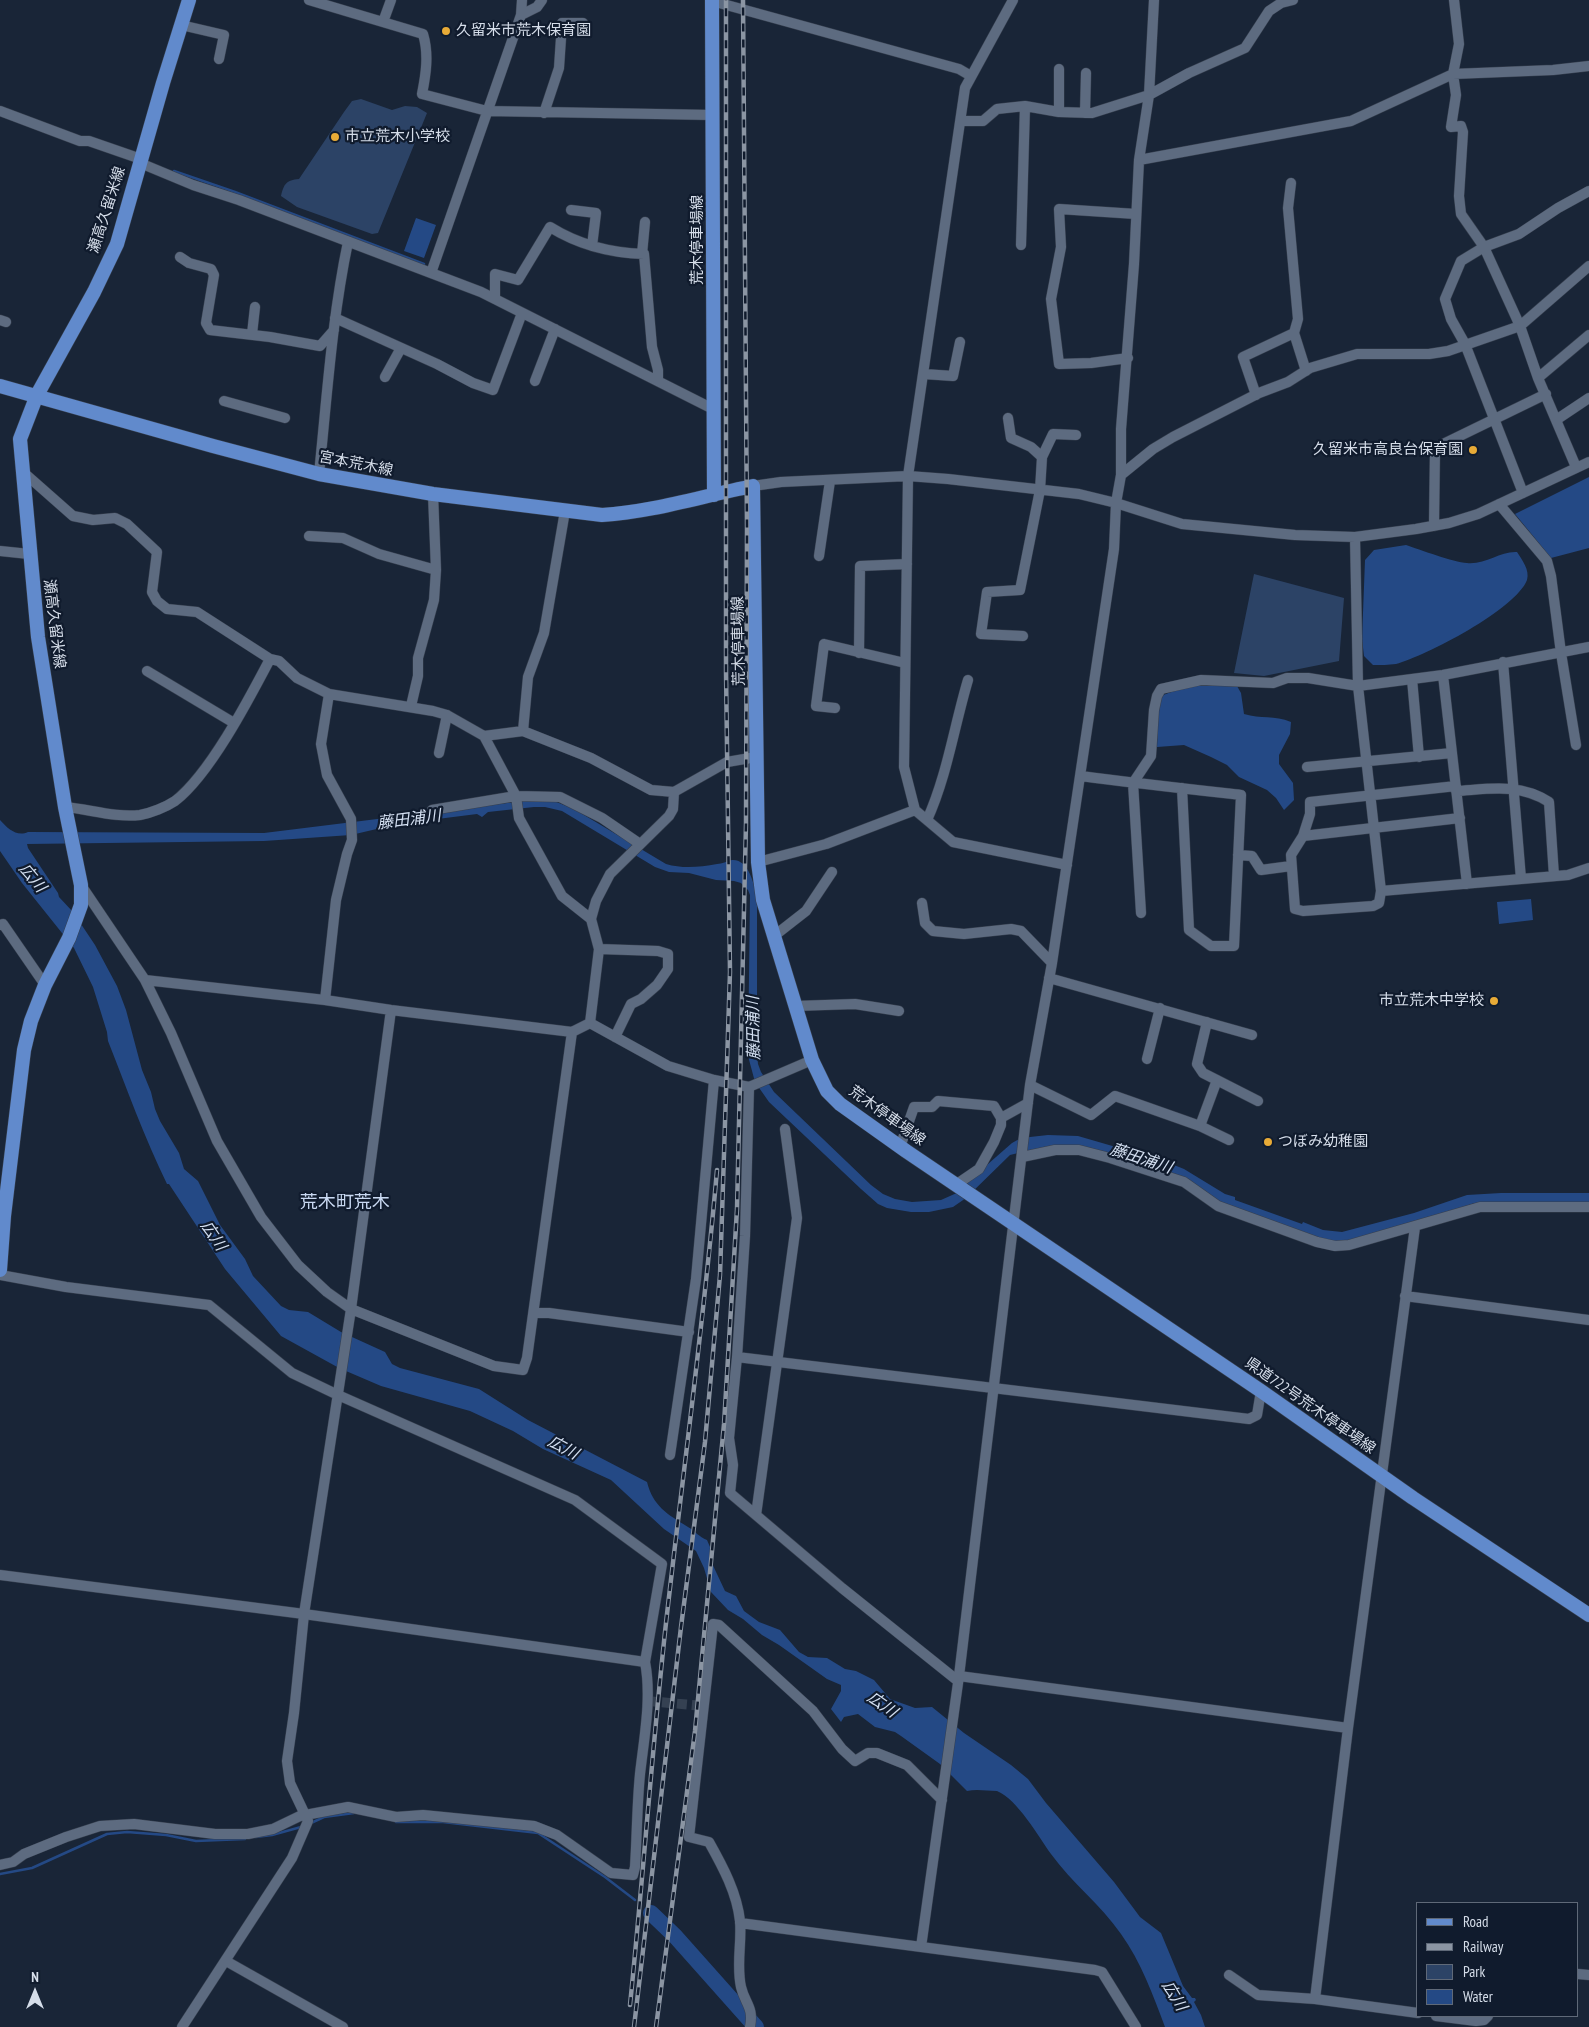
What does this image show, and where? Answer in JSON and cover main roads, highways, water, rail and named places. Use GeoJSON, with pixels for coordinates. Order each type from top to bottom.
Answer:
{"type":"FeatureCollection","features":[{"type":"Feature","properties":{"kind":"main road","name":"瀬高久留米線"},"geometry":{"type":"LineString","coordinates":[[0,1270],[4,1216],[24,1050],[31,1020],[48,979],[69,938],[80,905],[81,885],[65,807],[38,637],[20,439],[37,395],[94,292],[116,244],[189,0]]}},
{"type":"Feature","properties":{"kind":"main road","name":"荒木停車場線"},"geometry":{"type":"LineString","coordinates":[[712,0],[714,495],[753,486],[758,862],[763,900],[812,1060],[827,1091],[840,1104],[900,1147],[957,1184],[1013,1224]]}},
{"type":"Feature","properties":{"kind":"main road","name":"宮本荒木線"},"geometry":{"type":"LineString","coordinates":[[0,386],[319,474],[433,494],[602,515],[626,514],[714,495]]}},
{"type":"Feature","properties":{"kind":"main road","name":"県道722号荒木停車場線"},"geometry":{"type":"LineString","coordinates":[[1013,1224],[1589,1615]]}},
{"type":"Feature","properties":{"kind":"water"},"geometry":{"type":"Polygon","coordinates":[[[416,218],[436,225],[424,258],[404,251],[416,218]]]}},
{"type":"Feature","properties":{"kind":"water"},"geometry":{"type":"Polygon","coordinates":[[[1589,477],[1589,548],[1551,558],[1515,514],[1589,477]]]}},
{"type":"Feature","properties":{"kind":"water"},"geometry":{"type":"Polygon","coordinates":[[[1406,545],[1467,563],[1480,562],[1511,552],[1517,552],[1526,569],[1527,580],[1519,592],[1506,604],[1489,617],[1448,642],[1396,664],[1373,665],[1364,656],[1362,639],[1365,560],[1374,550],[1406,545]]]}},
{"type":"Feature","properties":{"kind":"water"},"geometry":{"type":"Polygon","coordinates":[[[1187,686],[1237,686],[1241,693],[1244,714],[1279,718],[1291,722],[1290,734],[1279,755],[1279,764],[1293,783],[1294,800],[1284,810],[1276,798],[1267,790],[1239,777],[1227,765],[1211,757],[1184,745],[1157,747],[1158,697],[1187,686]]]}},
{"type":"Feature","properties":{"kind":"water"},"geometry":{"type":"Polygon","coordinates":[[[531,800],[554,801],[574,809],[666,864],[679,867],[698,867],[721,864],[732,860],[738,861],[747,868],[757,896],[757,1054],[761,1072],[774,1092],[871,1185],[883,1194],[895,1199],[912,1202],[941,1200],[959,1192],[964,1185],[1012,1143],[1021,1138],[1048,1135],[1078,1136],[1164,1161],[1184,1169],[1225,1194],[1235,1197],[1235,1200],[1323,1230],[1342,1232],[1414,1213],[1467,1195],[1589,1193],[1589,1203],[1475,1203],[1417,1222],[1349,1241],[1338,1242],[1319,1239],[1220,1202],[1096,1150],[1018,1153],[1010,1155],[966,1198],[953,1207],[929,1212],[911,1212],[887,1208],[878,1204],[861,1189],[769,1102],[755,1082],[748,1056],[750,895],[741,883],[716,880],[689,873],[669,872],[655,867],[562,811],[545,807],[488,812],[482,817],[477,814],[398,824],[351,835],[264,841],[27,844],[59,897],[73,912],[95,945],[117,986],[126,1010],[142,1070],[151,1092],[155,1109],[179,1153],[184,1169],[198,1181],[220,1225],[245,1259],[253,1276],[281,1306],[289,1310],[308,1312],[341,1332],[385,1352],[392,1364],[400,1368],[479,1389],[528,1420],[647,1482],[653,1497],[662,1509],[707,1540],[710,1547],[709,1557],[725,1591],[736,1596],[744,1611],[759,1622],[780,1630],[799,1652],[808,1657],[827,1658],[845,1669],[856,1671],[874,1680],[890,1699],[915,1708],[932,1707],[964,1733],[1011,1765],[1028,1779],[1046,1803],[1114,1882],[1140,1917],[1161,1933],[1183,1986],[1192,1998],[1196,2000],[1194,2002],[1205,2027],[1165,2027],[1141,1967],[1121,1934],[1105,1913],[1059,1865],[1027,1819],[1012,1802],[997,1791],[967,1791],[940,1764],[901,1736],[895,1732],[875,1727],[858,1714],[844,1717],[841,1722],[831,1709],[841,1691],[841,1685],[827,1679],[728,1610],[711,1592],[704,1568],[696,1551],[664,1529],[611,1480],[543,1449],[513,1431],[470,1411],[381,1386],[339,1368],[281,1336],[225,1269],[169,1184],[167,1184],[143,1131],[108,1041],[93,987],[74,948],[22,883],[0,851],[0,820],[9,829],[20,834],[28,832],[264,833],[531,800]]]}},
{"type":"Feature","properties":{"kind":"water"},"geometry":{"type":"Polygon","coordinates":[[[1531,899],[1533,920],[1499,924],[1497,902],[1531,899]]]}},
{"type":"Feature","properties":{"kind":"waterway"},"geometry":{"type":"LineString","coordinates":[[174,171],[235,192],[424,264]]}},
{"type":"Feature","properties":{"kind":"waterway"},"geometry":{"type":"LineString","coordinates":[[311,1823],[324,1817],[354,1813]]}},
{"type":"Feature","properties":{"kind":"waterway"},"geometry":{"type":"LineString","coordinates":[[396,1822],[443,1822],[538,1833],[605,1877],[635,1900]]}},
{"type":"Feature","properties":{"kind":"waterway"},"geometry":{"type":"LineString","coordinates":[[256,1837],[272,1835],[301,1827]]}},
{"type":"Feature","properties":{"kind":"waterway"},"geometry":{"type":"LineString","coordinates":[[0,1874],[32,1868],[107,1834],[127,1832],[166,1835],[196,1841],[245,1839]]}},
{"type":"Feature","properties":{"kind":"waterway"},"geometry":{"type":"LineString","coordinates":[[651,1913],[675,1936],[756,2027]]}},
{"type":"Feature","properties":{"kind":"tunnel"},"geometry":{"type":"LineString","coordinates":[[647,1701],[704,1706]]}},
{"type":"Feature","properties":{"kind":"railway"},"geometry":{"type":"LineString","coordinates":[[634,2027],[681,1627],[705,1442],[720,1275],[730,972],[726,671],[726,0]]}},
{"type":"Feature","properties":{"kind":"railway"},"geometry":{"type":"LineString","coordinates":[[656,2027],[695,1731],[724,1424],[737,1209],[746,823],[747,528],[743,0]]}},
{"type":"Feature","properties":{"kind":"railway"},"geometry":{"type":"LineString","coordinates":[[630,2005],[661,1671],[700,1340],[717,1170]]}},
{"type":"Feature","properties":{"kind":"place","name":"久留米市荒木保育園"},"geometry":{"type":"Point","coordinates":[446,31]}},
{"type":"Feature","properties":{"kind":"place","name":"市立荒木小学校"},"geometry":{"type":"Point","coordinates":[335,137]}},
{"type":"Feature","properties":{"kind":"place","name":"久留米市高良台保育園"},"geometry":{"type":"Point","coordinates":[1473,450]}},
{"type":"Feature","properties":{"kind":"place","name":"市立荒木中学校"},"geometry":{"type":"Point","coordinates":[1494,1001]}},
{"type":"Feature","properties":{"kind":"place","name":"つぼみ幼稚園"},"geometry":{"type":"Point","coordinates":[1268,1142]}},
{"type":"Feature","properties":{"kind":"district","name":"荒木町荒木"},"geometry":{"type":"Point","coordinates":[345,1203]}},
{"type":"Feature","properties":{"kind":"water label","name":"藤田浦川"},"geometry":{"type":"Point","coordinates":[409,820]}},
{"type":"Feature","properties":{"kind":"water label","name":"広川"},"geometry":{"type":"Point","coordinates":[32,878]}},
{"type":"Feature","properties":{"kind":"water label","name":"藤田浦川"},"geometry":{"type":"Point","coordinates":[754,1028]}},
{"type":"Feature","properties":{"kind":"water label","name":"藤田浦川"},"geometry":{"type":"Point","coordinates":[1141,1159]}},
{"type":"Feature","properties":{"kind":"water label","name":"広川"},"geometry":{"type":"Point","coordinates":[213,1236]}},
{"type":"Feature","properties":{"kind":"water label","name":"広川"},"geometry":{"type":"Point","coordinates":[563,1448]}},
{"type":"Feature","properties":{"kind":"water label","name":"広川"},"geometry":{"type":"Point","coordinates":[882,1705]}},
{"type":"Feature","properties":{"kind":"water label","name":"広川"},"geometry":{"type":"Point","coordinates":[1174,1996]}}]}
